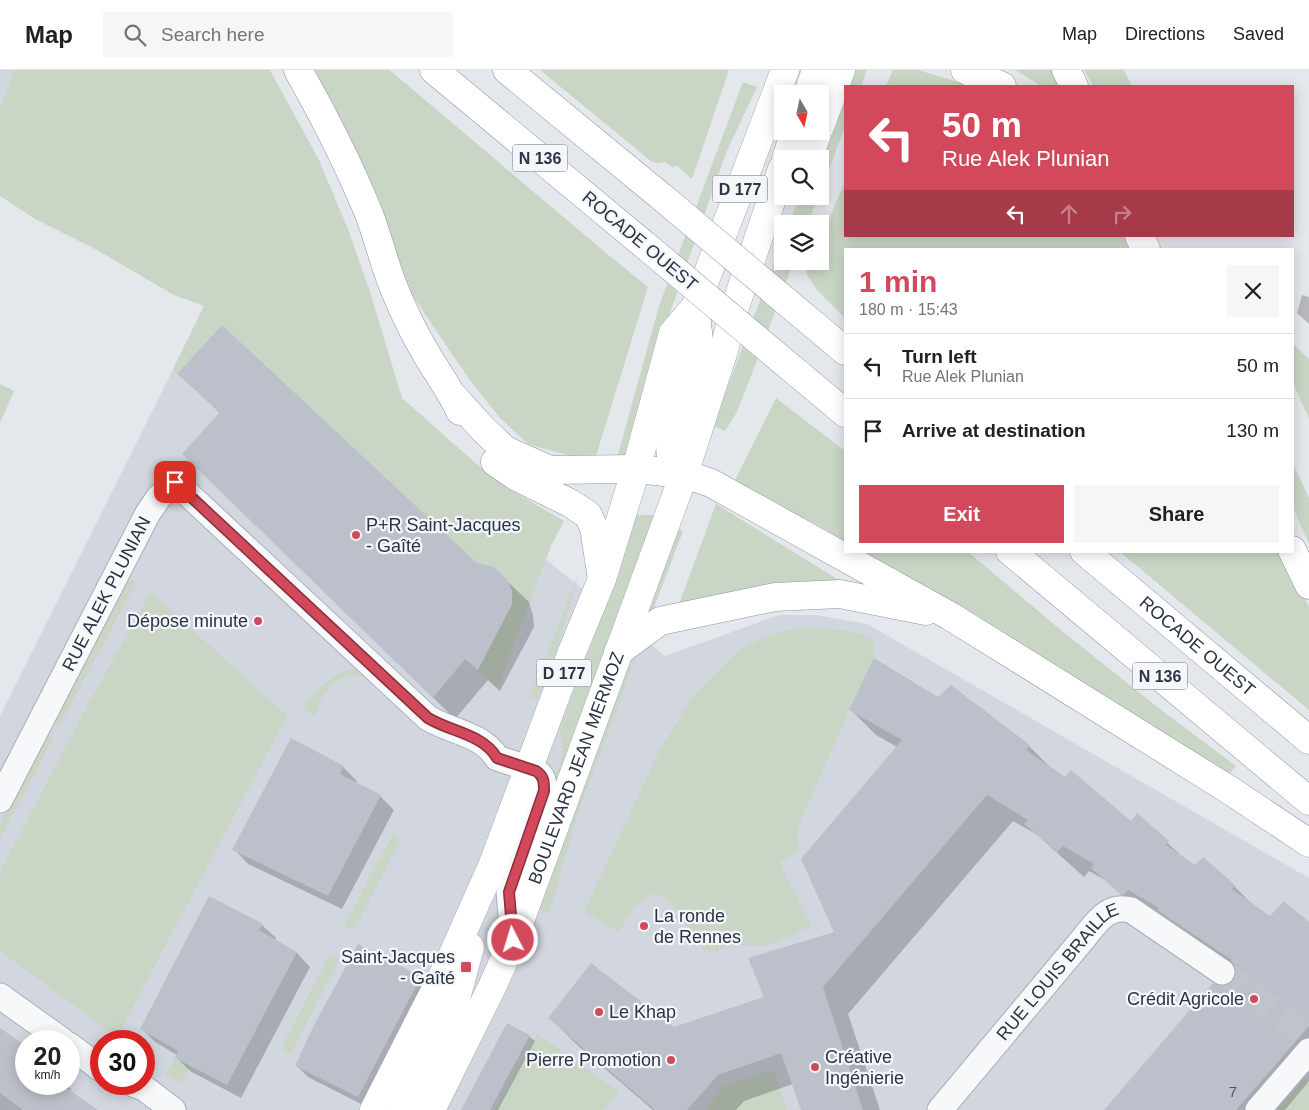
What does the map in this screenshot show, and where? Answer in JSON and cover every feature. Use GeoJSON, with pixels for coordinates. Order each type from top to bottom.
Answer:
{"type":"FeatureCollection","features":[{"type":"Feature","properties":{"kind":"main road"},"geometry":{"type":"LineString","coordinates":[[298,70],[333,136],[368,213],[395,292],[409,322],[427,356],[452,395],[470,432],[485,454],[498,465],[517,477],[570,503],[588,516],[594,528],[602,579]]}},
{"type":"Feature","properties":{"kind":"main road","name":"ROCADE OUEST"},"geometry":{"type":"LineString","coordinates":[[434,70],[844,412]]}},
{"type":"Feature","properties":{"kind":"main road","name":"N 136"},"geometry":{"type":"LineString","coordinates":[[507,70],[844,349]]}},
{"type":"Feature","properties":{"kind":"main road","name":"D 177"},"geometry":{"type":"LineString","coordinates":[[374,1110],[450,962],[493,864],[572,652],[602,579],[636,469],[673,333],[695,307],[784,70]]}},
{"type":"Feature","properties":{"kind":"main road"},"geometry":{"type":"LineString","coordinates":[[829,103],[841,70]]}},
{"type":"Feature","properties":{"kind":"main road"},"geometry":{"type":"LineString","coordinates":[[965,70],[1000,85]]}},
{"type":"Feature","properties":{"kind":"main road"},"geometry":{"type":"LineString","coordinates":[[1066,70],[1074,85]]}},
{"type":"Feature","properties":{"kind":"main road"},"geometry":{"type":"LineString","coordinates":[[724,350],[734,310],[774,192]]}},
{"type":"Feature","properties":{"kind":"main road","name":"D 177"},"geometry":{"type":"LineString","coordinates":[[684,474],[724,350],[789,205]]}},
{"type":"Feature","properties":{"kind":"main road"},"geometry":{"type":"LineString","coordinates":[[1139,237],[1145,248]]}},
{"type":"Feature","properties":{"kind":"main road"},"geometry":{"type":"LineString","coordinates":[[684,474],[676,468],[671,459],[669,449],[671,433],[699,341],[695,307]]}},
{"type":"Feature","properties":{"kind":"main road"},"geometry":{"type":"LineString","coordinates":[[452,395],[505,450],[550,470],[636,469],[684,474],[711,483],[950,616],[1231,791],[1309,843]]}},
{"type":"Feature","properties":{"kind":"main road","name":"BOULEVARD JEAN MERMOZ"},"geometry":{"type":"LineString","coordinates":[[431,1110],[492,988],[513,940],[684,474]]}},
{"type":"Feature","properties":{"kind":"main road","name":"N 136"},"geometry":{"type":"LineString","coordinates":[[1012,553],[1309,801]]}},
{"type":"Feature","properties":{"kind":"main road","name":"ROCADE OUEST"},"geometry":{"type":"LineString","coordinates":[[1086,553],[1309,740]]}},
{"type":"Feature","properties":{"kind":"main road"},"geometry":{"type":"LineString","coordinates":[[1293,553],[1309,586]]}},
{"type":"Feature","properties":{"kind":"main road"},"geometry":{"type":"LineString","coordinates":[[618,652],[660,621],[775,597],[840,594],[950,616]]}},
{"type":"Feature","properties":{"kind":"main road","name":"D 177"},"geometry":{"type":"LineString","coordinates":[[404,1110],[453,1009],[493,864]]}},
{"type":"Feature","properties":{"kind":"street","name":"RUE ALEK PLUNIAN"},"geometry":{"type":"LineString","coordinates":[[0,800],[148,513],[159,497],[175,482],[428,718],[440,725],[485,743],[492,749],[497,758],[528,768]]}},
{"type":"Feature","properties":{"kind":"street"},"geometry":{"type":"LineString","coordinates":[[513,940],[509,892],[544,791],[544,781],[541,774],[528,768]]}},
{"type":"Feature","properties":{"kind":"street","name":"RUE LOUIS BRAILLE"},"geometry":{"type":"LineString","coordinates":[[940,1110],[1083,939],[1106,913],[1114,909],[1131,910],[1222,972]]}},
{"type":"Feature","properties":{"kind":"street"},"geometry":{"type":"LineString","coordinates":[[0,996],[48,1030]]}},
{"type":"Feature","properties":{"kind":"street"},"geometry":{"type":"LineString","coordinates":[[1258,1110],[1307,1040]]}},
{"type":"Feature","properties":{"kind":"street"},"geometry":{"type":"LineString","coordinates":[[153,1095],[173,1110]]}},
{"type":"Feature","properties":{"kind":"shaded area"},"geometry":{"type":"Polygon","coordinates":[[[0,70],[14,70],[0,107],[0,70]]]}},
{"type":"Feature","properties":{"kind":"shaded area"},"geometry":{"type":"Polygon","coordinates":[[[218,279],[465,494],[665,656],[779,615],[816,615],[867,624],[1309,878],[1309,1110],[0,1110],[0,716],[218,279]]]}},
{"type":"Feature","properties":{"kind":"green space"},"geometry":{"type":"Polygon","coordinates":[[[14,70],[270,70],[318,158],[348,229],[371,295],[402,398],[504,486],[564,521],[551,546],[497,689],[478,670],[512,604],[512,591],[507,579],[494,567],[477,563],[222,325],[177,374],[173,369],[204,306],[174,295],[97,250],[35,219],[0,196],[0,107],[14,70]]]}},
{"type":"Feature","properties":{"kind":"green space"},"geometry":{"type":"Polygon","coordinates":[[[308,70],[389,70],[648,287],[596,456],[571,456],[528,444],[500,418],[469,379],[408,289],[308,70]]]}},
{"type":"Feature","properties":{"kind":"green space"},"geometry":{"type":"Polygon","coordinates":[[[540,70],[729,70],[692,179],[676,165],[674,168],[664,162],[652,162],[540,70]]]}},
{"type":"Feature","properties":{"kind":"green space"},"geometry":{"type":"Polygon","coordinates":[[[848,70],[867,70],[861,85],[844,85],[844,130],[829,169],[829,150],[823,150],[826,140],[829,140],[829,130],[848,70]]]}},
{"type":"Feature","properties":{"kind":"green space"},"geometry":{"type":"Polygon","coordinates":[[[893,70],[918,70],[968,85],[886,85],[893,70]]]}},
{"type":"Feature","properties":{"kind":"green space"},"geometry":{"type":"Polygon","coordinates":[[[1015,70],[1056,70],[1064,85],[1039,85],[1015,70]]]}},
{"type":"Feature","properties":{"kind":"green space"},"geometry":{"type":"Polygon","coordinates":[[[1084,70],[1124,70],[1132,85],[1092,85],[1084,70]]]}},
{"type":"Feature","properties":{"kind":"green space"},"geometry":{"type":"Polygon","coordinates":[[[743,82],[757,87],[726,153],[667,321],[628,454],[623,458],[617,458],[659,306],[743,82]]]}},
{"type":"Feature","properties":{"kind":"green space"},"geometry":{"type":"Polygon","coordinates":[[[844,184],[844,237],[1125,237],[1131,248],[844,248],[844,317],[817,290],[806,273],[807,270],[829,270],[829,218],[844,184]]]}},
{"type":"Feature","properties":{"kind":"green space"},"geometry":{"type":"Polygon","coordinates":[[[796,205],[815,205],[811,215],[793,215],[796,205]]]}},
{"type":"Feature","properties":{"kind":"green space"},"geometry":{"type":"Polygon","coordinates":[[[774,263],[774,270],[791,270],[737,412],[725,431],[713,426],[774,263]]]}},
{"type":"Feature","properties":{"kind":"green space"},"geometry":{"type":"Polygon","coordinates":[[[1294,345],[1309,359],[1309,419],[1294,385],[1294,345]]]}},
{"type":"Feature","properties":{"kind":"green space"},"geometry":{"type":"Polygon","coordinates":[[[0,384],[14,391],[0,423],[0,384]]]}},
{"type":"Feature","properties":{"kind":"green space"},"geometry":{"type":"Polygon","coordinates":[[[776,398],[844,450],[844,540],[816,524],[734,482],[776,398]]]}},
{"type":"Feature","properties":{"kind":"green space"},"geometry":{"type":"Polygon","coordinates":[[[1294,466],[1309,498],[1309,544],[1294,509],[1294,466]]]}},
{"type":"Feature","properties":{"kind":"green space"},"geometry":{"type":"Polygon","coordinates":[[[716,504],[847,585],[799,581],[679,604],[716,504]]]}},
{"type":"Feature","properties":{"kind":"green space"},"geometry":{"type":"Polygon","coordinates":[[[634,515],[657,515],[555,793],[550,791],[563,754],[560,729],[601,619],[634,515]]]}},
{"type":"Feature","properties":{"kind":"green space"},"geometry":{"type":"Polygon","coordinates":[[[674,527],[683,531],[652,613],[646,613],[674,527]]]}},
{"type":"Feature","properties":{"kind":"green space"},"geometry":{"type":"Polygon","coordinates":[[[864,553],[969,553],[1062,631],[1160,709],[1236,766],[1228,776],[864,553]]]}},
{"type":"Feature","properties":{"kind":"green space"},"geometry":{"type":"Polygon","coordinates":[[[1121,553],[1283,553],[1309,607],[1309,710],[1121,553]]]}},
{"type":"Feature","properties":{"kind":"green space"},"geometry":{"type":"Polygon","coordinates":[[[578,575],[556,653],[537,699],[529,696],[537,681],[578,575]]]}},
{"type":"Feature","properties":{"kind":"green space"},"geometry":{"type":"Polygon","coordinates":[[[129,579],[136,583],[59,727],[53,723],[129,579]]]}},
{"type":"Feature","properties":{"kind":"green space"},"geometry":{"type":"Polygon","coordinates":[[[151,592],[287,716],[121,1030],[107,1030],[0,951],[0,872],[86,708],[151,592]]]}},
{"type":"Feature","properties":{"kind":"green space"},"geometry":{"type":"Polygon","coordinates":[[[810,627],[845,630],[874,639],[874,658],[849,710],[797,830],[798,851],[779,862],[812,926],[770,945],[726,945],[718,951],[704,950],[669,901],[653,892],[635,906],[619,932],[584,912],[659,751],[693,696],[739,650],[764,637],[810,627]]]}},
{"type":"Feature","properties":{"kind":"green space"},"geometry":{"type":"Polygon","coordinates":[[[641,644],[576,819],[549,914],[535,908],[623,667],[641,644]]]}},
{"type":"Feature","properties":{"kind":"green space"},"geometry":{"type":"Polygon","coordinates":[[[356,668],[370,671],[368,677],[348,676],[332,685],[321,699],[314,717],[303,707],[328,681],[341,673],[356,668]]]}},
{"type":"Feature","properties":{"kind":"green space"},"geometry":{"type":"Polygon","coordinates":[[[47,735],[53,739],[0,839],[0,824],[47,735]]]}},
{"type":"Feature","properties":{"kind":"green space"},"geometry":{"type":"Polygon","coordinates":[[[392,836],[401,840],[354,930],[344,926],[392,836]]]}},
{"type":"Feature","properties":{"kind":"green space"},"geometry":{"type":"Polygon","coordinates":[[[330,954],[340,959],[291,1053],[281,1048],[330,954]]]}},
{"type":"Feature","properties":{"kind":"green space"},"geometry":{"type":"Polygon","coordinates":[[[537,1034],[620,1092],[603,1110],[495,1110],[537,1034]]]}},
{"type":"Feature","properties":{"kind":"green space"},"geometry":{"type":"Polygon","coordinates":[[[175,1058],[190,1066],[181,1083],[165,1075],[175,1058]]]}},
{"type":"Feature","properties":{"kind":"green space"},"geometry":{"type":"Polygon","coordinates":[[[773,1070],[787,1110],[707,1110],[722,1087],[773,1070]]]}},
{"type":"Feature","properties":{"kind":"green space"},"geometry":{"type":"Polygon","coordinates":[[[1305,1079],[1309,1083],[1309,1110],[1278,1110],[1305,1079]]]}},
{"type":"Feature","properties":{"kind":"building","name":"P+R Saint-Jacques - Gaîté"},"geometry":{"type":"Polygon","coordinates":[[[222,325],[477,563],[494,567],[507,579],[512,591],[512,604],[478,670],[465,659],[433,698],[182,454],[220,412],[177,374],[222,325]]]}},
{"type":"Feature","properties":{"kind":"building"},"geometry":{"type":"Polygon","coordinates":[[[874,658],[938,697],[951,685],[1030,745],[1026,750],[1065,777],[1071,770],[1131,821],[1137,813],[1169,841],[1166,845],[1195,865],[1203,857],[1235,885],[1232,889],[1270,916],[1284,901],[1309,922],[1309,1026],[1236,1110],[1104,1110],[1213,983],[1221,986],[1228,985],[1234,980],[1236,974],[1235,966],[1232,960],[1157,910],[1159,908],[1128,890],[1122,895],[1091,868],[1094,864],[1063,846],[1057,852],[1024,824],[1028,820],[987,795],[823,987],[863,1110],[801,1110],[781,1053],[718,1075],[687,1110],[655,1110],[548,1018],[591,963],[674,1027],[764,997],[748,958],[834,932],[801,859],[902,740],[849,710],[874,658]]]}},
{"type":"Feature","properties":{"kind":"building"},"geometry":{"type":"Polygon","coordinates":[[[291,738],[344,766],[340,774],[381,795],[328,896],[232,850],[291,738]]]}},
{"type":"Feature","properties":{"kind":"building"},"geometry":{"type":"Polygon","coordinates":[[[209,896],[263,924],[259,930],[297,952],[227,1085],[175,1058],[178,1051],[155,1038],[155,1030],[140,1029],[209,896]]]}},
{"type":"Feature","properties":{"kind":"building"},"geometry":{"type":"Polygon","coordinates":[[[358,944],[421,977],[358,1097],[295,1066],[311,1031],[358,944]]]}},
{"type":"Feature","properties":{"kind":"building"},"geometry":{"type":"Polygon","coordinates":[[[507,1023],[530,1035],[490,1110],[461,1110],[507,1023]]]}},
{"type":"Feature","properties":{"kind":"building"},"geometry":{"type":"Polygon","coordinates":[[[0,1028],[15,1038],[15,1095],[77,1095],[98,1110],[23,1110],[0,1093],[0,1028]]]}},
{"type":"Feature","properties":{"kind":"tunnel"},"geometry":{"type":"LineString","coordinates":[[1222,972],[1303,1032]]}},
{"type":"Feature","properties":{"kind":"place","name":"P+R Saint-Jacques - Gaîté"},"geometry":{"type":"Point","coordinates":[356,535]}},
{"type":"Feature","properties":{"kind":"place","name":"Dépose minute"},"geometry":{"type":"Point","coordinates":[258,621]}},
{"type":"Feature","properties":{"kind":"place","name":"La ronde de Rennes"},"geometry":{"type":"Point","coordinates":[644,926]}},
{"type":"Feature","properties":{"kind":"place","name":"Saint-Jacques - Gaîté"},"geometry":{"type":"Point","coordinates":[466,967]}},
{"type":"Feature","properties":{"kind":"place","name":"Crédit Agricole"},"geometry":{"type":"Point","coordinates":[1254,999]}},
{"type":"Feature","properties":{"kind":"place","name":"Le Khap"},"geometry":{"type":"Point","coordinates":[599,1012]}},
{"type":"Feature","properties":{"kind":"place","name":"Pierre Promotion"},"geometry":{"type":"Point","coordinates":[671,1060]}},
{"type":"Feature","properties":{"kind":"place","name":"Créative Ingénierie"},"geometry":{"type":"Point","coordinates":[815,1067]}},
{"type":"Feature","properties":{"kind":"route"},"geometry":{"type":"LineString","coordinates":[[175,482],[428,718],[440,725],[485,743],[492,749],[497,758],[541,774],[544,781],[544,791],[509,892],[513,940]]}}]}
